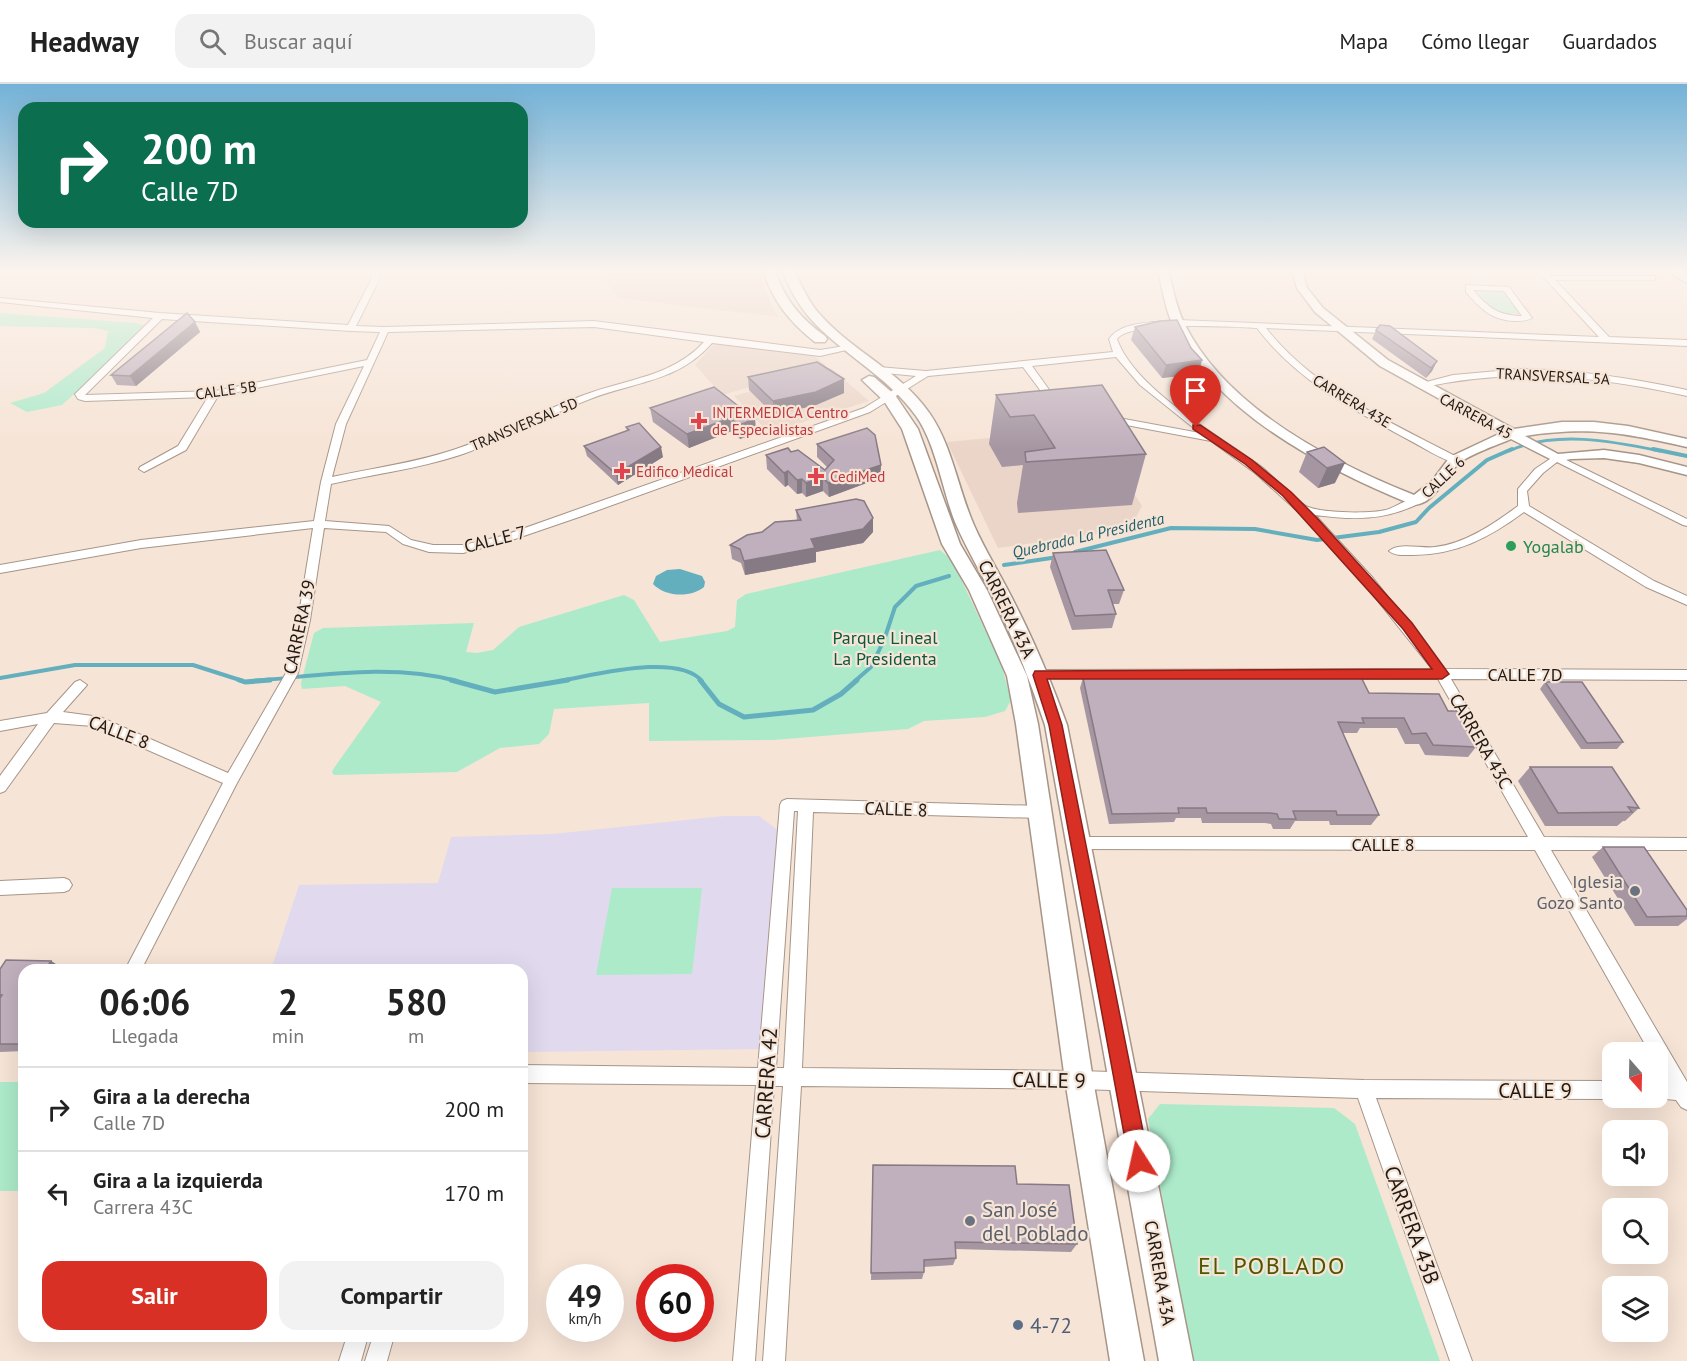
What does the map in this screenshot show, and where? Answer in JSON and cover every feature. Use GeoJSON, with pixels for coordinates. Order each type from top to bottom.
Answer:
{"type":"FeatureCollection","features":[{"type":"Feature","properties":{"kind":"main road","name":"CARRERA 43A"},"geometry":{"type":"LineString","coordinates":[[813,330],[878,370],[895,394],[910,429],[951,544],[978,590],[1017,676],[1041,812],[1079,1080],[1127,1361]]}},
{"type":"Feature","properties":{"kind":"main road","name":"CARRERA 43A"},"geometry":{"type":"LineString","coordinates":[[825,330],[844,350],[895,394],[922,413],[933,433],[950,485],[972,539],[1039,675],[1056,725],[1176,1361]]}},
{"type":"Feature","properties":{"kind":"street","name":"CALLE 5B"},"geometry":{"type":"LineString","coordinates":[[146,330],[80,394],[81,397],[85,399],[215,394],[369,363]]}},
{"type":"Feature","properties":{"kind":"street"},"geometry":{"type":"LineString","coordinates":[[378,330],[399,330]]}},
{"type":"Feature","properties":{"kind":"street","name":"CARRERA 39"},"geometry":{"type":"LineString","coordinates":[[135,964],[231,780],[290,676],[304,620],[319,524],[341,424],[385,330]]}},
{"type":"Feature","properties":{"kind":"street"},"geometry":{"type":"LineString","coordinates":[[635,330],[820,353],[844,350]]}},
{"type":"Feature","properties":{"kind":"street"},"geometry":{"type":"LineString","coordinates":[[878,370],[926,374],[1119,354],[1113,339],[1117,333],[1129,330]]}},
{"type":"Feature","properties":{"kind":"street"},"geometry":{"type":"LineString","coordinates":[[1182,330],[1194,352],[1217,378],[1255,413],[1296,442],[1389,491],[1416,501]]}},
{"type":"Feature","properties":{"kind":"street","name":"CARRERA 43E"},"geometry":{"type":"LineString","coordinates":[[1263,330],[1276,348],[1317,381],[1358,407],[1455,460]]}},
{"type":"Feature","properties":{"kind":"street","name":"CARRERA 45"},"geometry":{"type":"LineString","coordinates":[[1343,330],[1384,363],[1420,385],[1552,456],[1687,523]]}},
{"type":"Feature","properties":{"kind":"street"},"geometry":{"type":"LineString","coordinates":[[1377,330],[1687,343]]}},
{"type":"Feature","properties":{"kind":"street"},"geometry":{"type":"LineString","coordinates":[[1516,330],[1524,336]]}},
{"type":"Feature","properties":{"kind":"street"},"geometry":{"type":"LineString","coordinates":[[1597,330],[1606,339]]}},
{"type":"Feature","properties":{"kind":"street","name":"TRANSVERSAL 5D"},"geometry":{"type":"LineString","coordinates":[[327,482],[438,458],[473,447],[591,395],[676,370],[694,360],[710,340]]}},
{"type":"Feature","properties":{"kind":"street","name":"CARRERA 43C"},"geometry":{"type":"LineString","coordinates":[[1119,354],[1152,390],[1212,438],[1249,462],[1303,510],[1407,626],[1442,674],[1685,1094]]}},
{"type":"Feature","properties":{"kind":"street"},"geometry":{"type":"LineString","coordinates":[[1026,364],[1053,400],[1071,410]]}},
{"type":"Feature","properties":{"kind":"street","name":"TRANSVERSAL 5A"},"geometry":{"type":"LineString","coordinates":[[1420,385],[1452,376],[1481,373],[1568,374],[1617,379],[1687,393]]}},
{"type":"Feature","properties":{"kind":"street","name":"CALLE 7"},"geometry":{"type":"LineString","coordinates":[[0,569],[141,544],[319,524],[389,529],[407,542],[433,549],[463,549],[505,539],[578,514],[867,410],[926,374]]}},
{"type":"Feature","properties":{"kind":"street"},"geometry":{"type":"LineString","coordinates":[[144,469],[182,448],[215,394]]}},
{"type":"Feature","properties":{"kind":"street"},"geometry":{"type":"LineString","coordinates":[[1095,417],[1212,438]]}},
{"type":"Feature","properties":{"kind":"street","name":"CALLE 6"},"geometry":{"type":"LineString","coordinates":[[1303,510],[1375,517],[1396,512],[1416,501],[1437,484],[1455,460],[1516,437],[1562,426],[1594,426],[1628,430],[1687,443]]}},
{"type":"Feature","properties":{"kind":"street"},"geometry":{"type":"LineString","coordinates":[[1524,507],[1522,491],[1552,456],[1618,456],[1687,471]]}},
{"type":"Feature","properties":{"kind":"street"},"geometry":{"type":"LineString","coordinates":[[1395,551],[1435,551],[1450,548],[1493,530],[1524,507]]}},
{"type":"Feature","properties":{"kind":"street"},"geometry":{"type":"LineString","coordinates":[[1524,507],[1650,584],[1687,601]]}},
{"type":"Feature","properties":{"kind":"street","name":"CALLE 7D"},"geometry":{"type":"LineString","coordinates":[[1039,675],[1687,675]]}},
{"type":"Feature","properties":{"kind":"street"},"geometry":{"type":"LineString","coordinates":[[0,787],[50,718],[80,685]]}},
{"type":"Feature","properties":{"kind":"street","name":"CALLE 8"},"geometry":{"type":"LineString","coordinates":[[0,726],[28,718],[75,717],[95,721],[231,780]]}},
{"type":"Feature","properties":{"kind":"street","name":"CALLE 8"},"geometry":{"type":"LineString","coordinates":[[787,805],[1041,812]]}},
{"type":"Feature","properties":{"kind":"street","name":"CARRERA 42"},"geometry":{"type":"LineString","coordinates":[[744,1361],[787,805]]}},
{"type":"Feature","properties":{"kind":"street","name":"CARRERA 42"},"geometry":{"type":"LineString","coordinates":[[774,1361],[793,1076],[806,806]]}},
{"type":"Feature","properties":{"kind":"street","name":"CALLE 8"},"geometry":{"type":"LineString","coordinates":[[1078,843],[1687,844]]}},
{"type":"Feature","properties":{"kind":"street"},"geometry":{"type":"LineString","coordinates":[[0,888],[64,885]]}},
{"type":"Feature","properties":{"kind":"street","name":"CALLE 9"},"geometry":{"type":"LineString","coordinates":[[528,1074],[1079,1080],[1364,1089],[1602,1090]]}},
{"type":"Feature","properties":{"kind":"street","name":"CARRERA 43B"},"geometry":{"type":"LineString","coordinates":[[1364,1089],[1461,1361]]}},
{"type":"Feature","properties":{"kind":"street"},"geometry":{"type":"LineString","coordinates":[[1668,1091],[1685,1094]]}},
{"type":"Feature","properties":{"kind":"street"},"geometry":{"type":"LineString","coordinates":[[350,1361],[356,1342]]}},
{"type":"Feature","properties":{"kind":"street"},"geometry":{"type":"LineString","coordinates":[[376,1361],[382,1342]]}},
{"type":"Feature","properties":{"kind":"shaded area"},"geometry":{"type":"Polygon","coordinates":[[[715,343],[811,354],[826,365],[722,395],[695,365],[715,343]]]}},
{"type":"Feature","properties":{"kind":"shaded area"},"geometry":{"type":"Polygon","coordinates":[[[831,368],[869,401],[769,433],[734,396],[831,368]]]}},
{"type":"Feature","properties":{"kind":"shaded area"},"geometry":{"type":"Polygon","coordinates":[[[1092,428],[1142,506],[1134,521],[1111,532],[998,548],[947,442],[1092,428]]]}},
{"type":"Feature","properties":{"kind":"shaded area"},"geometry":{"type":"Polygon","coordinates":[[[724,816],[759,816],[779,831],[761,1049],[528,1052],[528,964],[273,964],[299,885],[438,883],[451,837],[553,834],[724,816]]]}},
{"type":"Feature","properties":{"kind":"green space"},"geometry":{"type":"Polygon","coordinates":[[[101,330],[142,330],[133,341],[62,405],[27,412],[10,403],[44,393],[105,348],[108,331],[101,330]]]}},
{"type":"Feature","properties":{"kind":"green space","name":"Parque Lineal La Presidenta"},"geometry":{"type":"Polygon","coordinates":[[[940,550],[952,560],[1001,664],[1011,700],[1005,711],[985,717],[924,721],[908,729],[773,740],[649,741],[649,703],[554,709],[549,734],[539,744],[500,748],[457,772],[334,775],[332,772],[334,768],[381,702],[345,686],[302,689],[301,683],[314,633],[323,628],[474,623],[466,652],[477,653],[493,650],[519,627],[624,595],[634,600],[660,642],[727,631],[735,627],[737,600],[746,594],[940,550]]]}},
{"type":"Feature","properties":{"kind":"green space"},"geometry":{"type":"Polygon","coordinates":[[[612,888],[702,888],[692,974],[596,975],[612,888]]]}},
{"type":"Feature","properties":{"kind":"green space"},"geometry":{"type":"Polygon","coordinates":[[[0,1082],[18,1082],[18,1191],[0,1191],[0,1082]]]}},
{"type":"Feature","properties":{"kind":"green space"},"geometry":{"type":"Polygon","coordinates":[[[1160,1104],[1334,1108],[1355,1124],[1440,1361],[1192,1361],[1148,1119],[1160,1104]]]}},
{"type":"Feature","properties":{"kind":"water"},"geometry":{"type":"Polygon","coordinates":[[[680,569],[702,576],[705,582],[704,587],[692,593],[671,594],[653,584],[656,576],[667,570],[680,569]]]}},
{"type":"Feature","properties":{"kind":"building"},"geometry":{"type":"Polygon","coordinates":[[[167,330],[186,330],[130,376],[111,375],[167,330]]]}},
{"type":"Feature","properties":{"kind":"building"},"geometry":{"type":"Polygon","coordinates":[[[1137,330],[1182,330],[1191,348],[1202,360],[1166,365],[1137,330]]]}},
{"type":"Feature","properties":{"kind":"building"},"geometry":{"type":"Polygon","coordinates":[[[1376,330],[1395,330],[1437,361],[1431,368],[1376,330]]]}},
{"type":"Feature","properties":{"kind":"building"},"geometry":{"type":"Polygon","coordinates":[[[817,362],[844,379],[816,392],[773,401],[748,377],[817,362]]]}},
{"type":"Feature","properties":{"kind":"building"},"geometry":{"type":"Polygon","coordinates":[[[1102,385],[1146,454],[1026,462],[1025,452],[1055,448],[1034,415],[1010,417],[996,395],[1102,385]]]}},
{"type":"Feature","properties":{"kind":"building"},"geometry":{"type":"Polygon","coordinates":[[[714,387],[755,419],[739,425],[730,418],[687,434],[650,408],[714,387]]]}},
{"type":"Feature","properties":{"kind":"building","name":"Edifico Medical"},"geometry":{"type":"Polygon","coordinates":[[[639,423],[661,447],[616,474],[584,446],[629,430],[626,427],[639,423]]]}},
{"type":"Feature","properties":{"kind":"building"},"geometry":{"type":"Polygon","coordinates":[[[867,428],[875,435],[881,465],[828,483],[823,477],[806,483],[802,479],[797,480],[788,471],[784,473],[766,455],[788,448],[791,452],[798,450],[825,470],[834,460],[817,444],[867,428]]]}},
{"type":"Feature","properties":{"kind":"building"},"geometry":{"type":"Polygon","coordinates":[[[1324,447],[1345,463],[1327,468],[1307,452],[1324,447]]]}},
{"type":"Feature","properties":{"kind":"building"},"geometry":{"type":"Polygon","coordinates":[[[856,499],[864,501],[873,518],[863,529],[811,539],[815,548],[744,561],[740,549],[730,545],[747,535],[762,532],[775,522],[801,520],[796,510],[856,499]]]}},
{"type":"Feature","properties":{"kind":"building"},"geometry":{"type":"Polygon","coordinates":[[[1106,550],[1124,590],[1108,590],[1116,614],[1075,616],[1053,553],[1106,550]]]}},
{"type":"Feature","properties":{"kind":"building"},"geometry":{"type":"Polygon","coordinates":[[[1240,670],[1278,670],[1279,674],[1358,671],[1369,693],[1439,694],[1448,711],[1457,711],[1476,747],[1433,745],[1426,733],[1412,734],[1404,718],[1362,718],[1364,723],[1338,722],[1379,815],[1337,815],[1336,811],[1293,811],[1296,819],[1279,819],[1277,814],[1270,813],[1207,813],[1206,808],[1178,808],[1179,813],[1112,814],[1083,678],[1200,674],[1200,676],[1242,676],[1240,670]]]}},
{"type":"Feature","properties":{"kind":"building"},"geometry":{"type":"Polygon","coordinates":[[[1545,682],[1582,682],[1623,742],[1587,743],[1545,682]]]}},
{"type":"Feature","properties":{"kind":"building"},"geometry":{"type":"Polygon","coordinates":[[[1530,767],[1612,767],[1639,808],[1628,807],[1632,812],[1558,813],[1530,767]]]}},
{"type":"Feature","properties":{"kind":"building"},"geometry":{"type":"Polygon","coordinates":[[[1603,847],[1644,847],[1687,910],[1687,916],[1647,917],[1603,847]]]}},
{"type":"Feature","properties":{"kind":"building"},"geometry":{"type":"Polygon","coordinates":[[[6,960],[51,961],[49,964],[18,964],[18,1044],[0,1044],[0,998],[2,995],[0,995],[0,969],[6,960]]]}},
{"type":"Feature","properties":{"kind":"building","name":"San José del Poblado"},"geometry":{"type":"Polygon","coordinates":[[[873,1165],[1015,1166],[1017,1184],[1069,1185],[1077,1244],[955,1242],[956,1258],[924,1260],[924,1272],[871,1273],[873,1165]]]}},
{"type":"Feature","properties":{"kind":"waterway","name":"Quebrada La Presidenta"},"geometry":{"type":"LineString","coordinates":[[1509,451],[1545,441],[1564,439],[1603,441],[1660,451]]}},
{"type":"Feature","properties":{"kind":"waterway","name":"Quebrada La Presidenta"},"geometry":{"type":"LineString","coordinates":[[1075,552],[1171,528],[1255,529],[1317,540],[1379,532],[1416,522],[1429,508],[1487,460],[1512,449]]}},
{"type":"Feature","properties":{"kind":"waterway","name":"Quebrada La Presidenta"},"geometry":{"type":"LineString","coordinates":[[1653,449],[1687,456]]}},
{"type":"Feature","properties":{"kind":"waterway","name":"Quebrada La Presidenta"},"geometry":{"type":"LineString","coordinates":[[1004,565],[1058,557]]}},
{"type":"Feature","properties":{"kind":"waterway","name":"Quebrada La Presidenta"},"geometry":{"type":"LineString","coordinates":[[855,681],[871,667],[884,640],[895,607],[916,586],[949,576]]}},
{"type":"Feature","properties":{"kind":"waterway","name":"Quebrada La Presidenta"},"geometry":{"type":"LineString","coordinates":[[0,678],[75,665],[193,665],[243,681]]}},
{"type":"Feature","properties":{"kind":"waterway","name":"Quebrada La Presidenta"},"geometry":{"type":"LineString","coordinates":[[559,681],[612,671],[654,667],[690,672],[702,681]]}},
{"type":"Feature","properties":{"kind":"waterway","name":"Quebrada La Presidenta"},"geometry":{"type":"LineString","coordinates":[[252,681],[354,672],[406,673],[457,681]]}},
{"type":"Feature","properties":{"kind":"waterway","name":"Quebrada La Presidenta"},"geometry":{"type":"LineString","coordinates":[[239,680],[245,682],[270,680]]}},
{"type":"Feature","properties":{"kind":"waterway","name":"Quebrada La Presidenta"},"geometry":{"type":"LineString","coordinates":[[451,680],[495,692],[568,680]]}},
{"type":"Feature","properties":{"kind":"waterway","name":"Quebrada La Presidenta"},"geometry":{"type":"LineString","coordinates":[[700,680],[719,704],[744,717],[813,710],[841,694],[857,680]]}},
{"type":"Feature","properties":{"kind":"place","name":"INTERMEDICA Centro de Especialistas"},"geometry":{"type":"Point","coordinates":[699,421]}},
{"type":"Feature","properties":{"kind":"place","name":"Edifico Medical"},"geometry":{"type":"Point","coordinates":[622,471]}},
{"type":"Feature","properties":{"kind":"place","name":"CediMed"},"geometry":{"type":"Point","coordinates":[816,476]}},
{"type":"Feature","properties":{"kind":"place","name":"Yogalab"},"geometry":{"type":"Point","coordinates":[1511,546]}},
{"type":"Feature","properties":{"kind":"place","name":"Iglesia Gozo Santo"},"geometry":{"type":"Point","coordinates":[1635,891]}},
{"type":"Feature","properties":{"kind":"place","name":"San José del Poblado"},"geometry":{"type":"Point","coordinates":[970,1221]}},
{"type":"Feature","properties":{"kind":"place","name":"4-72"},"geometry":{"type":"Point","coordinates":[1018,1325]}},
{"type":"Feature","properties":{"kind":"district","name":"EL POBLADO"},"geometry":{"type":"Point","coordinates":[1272,1265]}},
{"type":"Feature","properties":{"kind":"route"},"geometry":{"type":"LineString","coordinates":[[1139,1161],[1056,725],[1039,675],[1442,674],[1407,626],[1313,520],[1287,494],[1249,462],[1196,427]]}}]}
